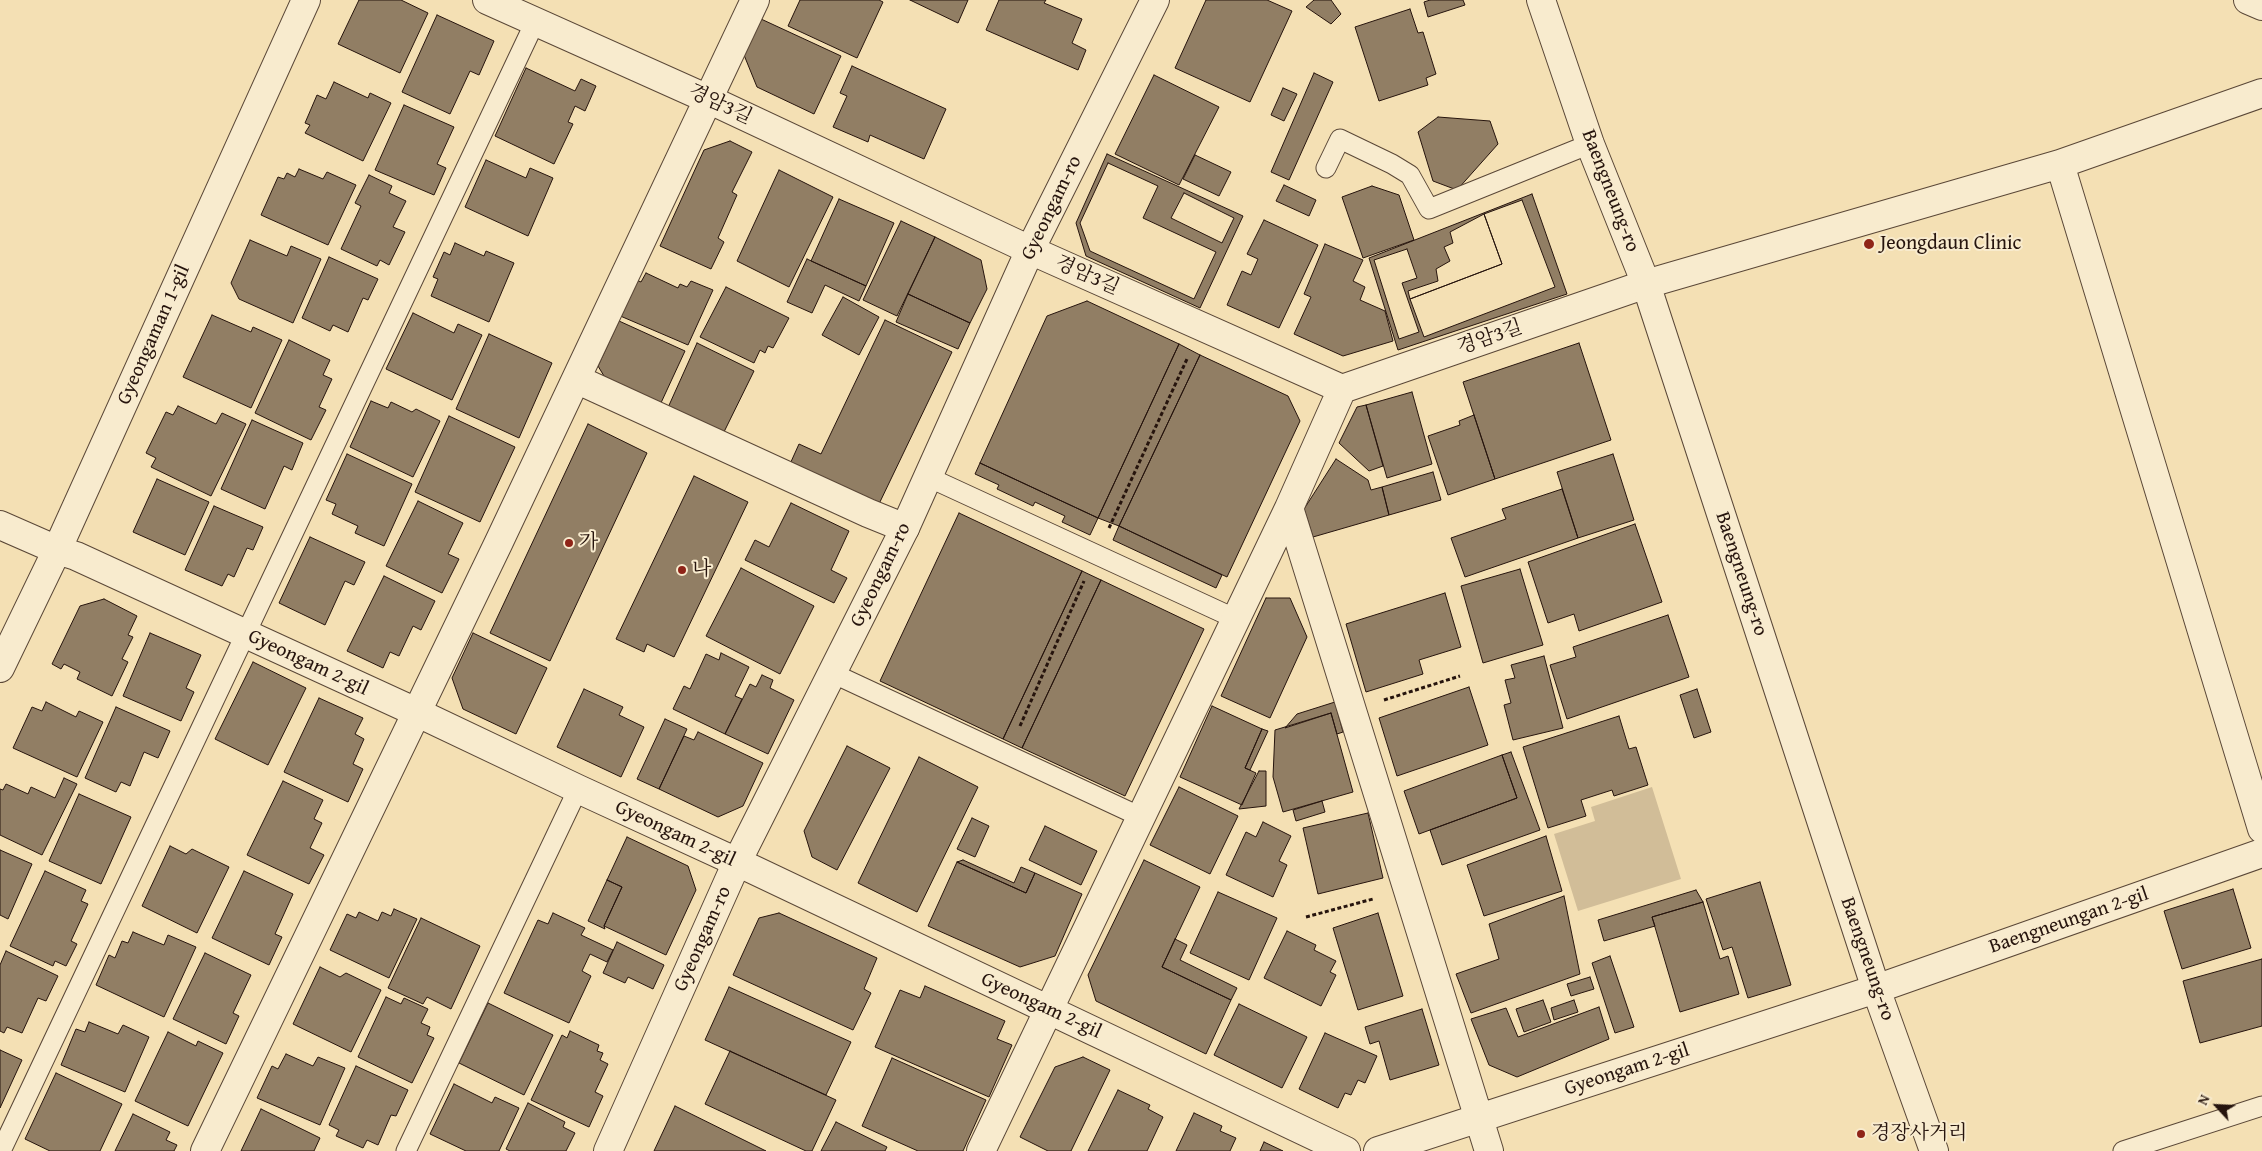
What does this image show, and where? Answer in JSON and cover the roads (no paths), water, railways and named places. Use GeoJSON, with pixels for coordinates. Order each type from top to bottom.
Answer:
{"type":"FeatureCollection","features":[{"type":"Feature","properties":{"kind":"street","name":"Gyeongaman 1-gil"},"geometry":{"type":"LineString","coordinates":[[0,668],[57,550],[306,0]]}},
{"type":"Feature","properties":{"kind":"street","name":"경암3길"},"geometry":{"type":"LineString","coordinates":[[487,0],[708,99],[1030,250],[1342,389],[1646,284],[2060,164],[2262,93]]}},
{"type":"Feature","properties":{"kind":"street"},"geometry":{"type":"LineString","coordinates":[[205,1151],[576,379],[755,0]]}},
{"type":"Feature","properties":{"kind":"street","name":"Gyeongam-ro"},"geometry":{"type":"LineString","coordinates":[[608,1151],[737,862],[905,528],[1030,250],[1155,0]]}},
{"type":"Feature","properties":{"kind":"street","name":"Baengneung-ro"},"geometry":{"type":"LineString","coordinates":[[1541,0],[1590,144],[1646,284],[1876,989],[1934,1151]]}},
{"type":"Feature","properties":{"kind":"street"},"geometry":{"type":"LineString","coordinates":[[2248,0],[2262,6]]}},
{"type":"Feature","properties":{"kind":"street"},"geometry":{"type":"LineString","coordinates":[[2060,164],[2262,830]]}},
{"type":"Feature","properties":{"kind":"street"},"geometry":{"type":"LineString","coordinates":[[576,379],[868,513],[905,528]]}},
{"type":"Feature","properties":{"kind":"street"},"geometry":{"type":"LineString","coordinates":[[981,1151],[1290,508],[1342,389]]}},
{"type":"Feature","properties":{"kind":"street"},"geometry":{"type":"LineString","coordinates":[[1290,508],[1489,1151]]}},
{"type":"Feature","properties":{"kind":"street","name":"Gyeongam 2-gil"},"geometry":{"type":"LineString","coordinates":[[0,526],[76,556],[416,712],[1346,1151]]}},
{"type":"Feature","properties":{"kind":"street","name":"Baengneungan 2-gil"},"geometry":{"type":"LineString","coordinates":[[1876,989],[2262,853]]}},
{"type":"Feature","properties":{"kind":"street","name":"Gyeongam 2-gil"},"geometry":{"type":"LineString","coordinates":[[1378,1151],[1876,989]]}},
{"type":"Feature","properties":{"kind":"lane"},"geometry":{"type":"LineString","coordinates":[[1,1151],[535,22]]}},
{"type":"Feature","properties":{"kind":"lane"},"geometry":{"type":"LineString","coordinates":[[1326,168],[1340,139],[1392,164],[1410,175],[1429,209],[1590,144]]}},
{"type":"Feature","properties":{"kind":"lane"},"geometry":{"type":"LineString","coordinates":[[928,477],[1236,619]]}},
{"type":"Feature","properties":{"kind":"lane"},"geometry":{"type":"LineString","coordinates":[[832,673],[1141,817]]}},
{"type":"Feature","properties":{"kind":"lane"},"geometry":{"type":"LineString","coordinates":[[406,1151],[578,789]]}},
{"type":"Feature","properties":{"kind":"lane"},"geometry":{"type":"LineString","coordinates":[[2124,1151],[2262,1106]]}},
{"type":"Feature","properties":{"kind":"place","name":"Jeongdaun Clinic"},"geometry":{"type":"Point","coordinates":[1869,244]}},
{"type":"Feature","properties":{"kind":"place","name":"가"},"geometry":{"type":"Point","coordinates":[569,543]}},
{"type":"Feature","properties":{"kind":"place","name":"나"},"geometry":{"type":"Point","coordinates":[682,570]}},
{"type":"Feature","properties":{"kind":"place","name":"경장사거리"},"geometry":{"type":"Point","coordinates":[1861,1134]}}]}
